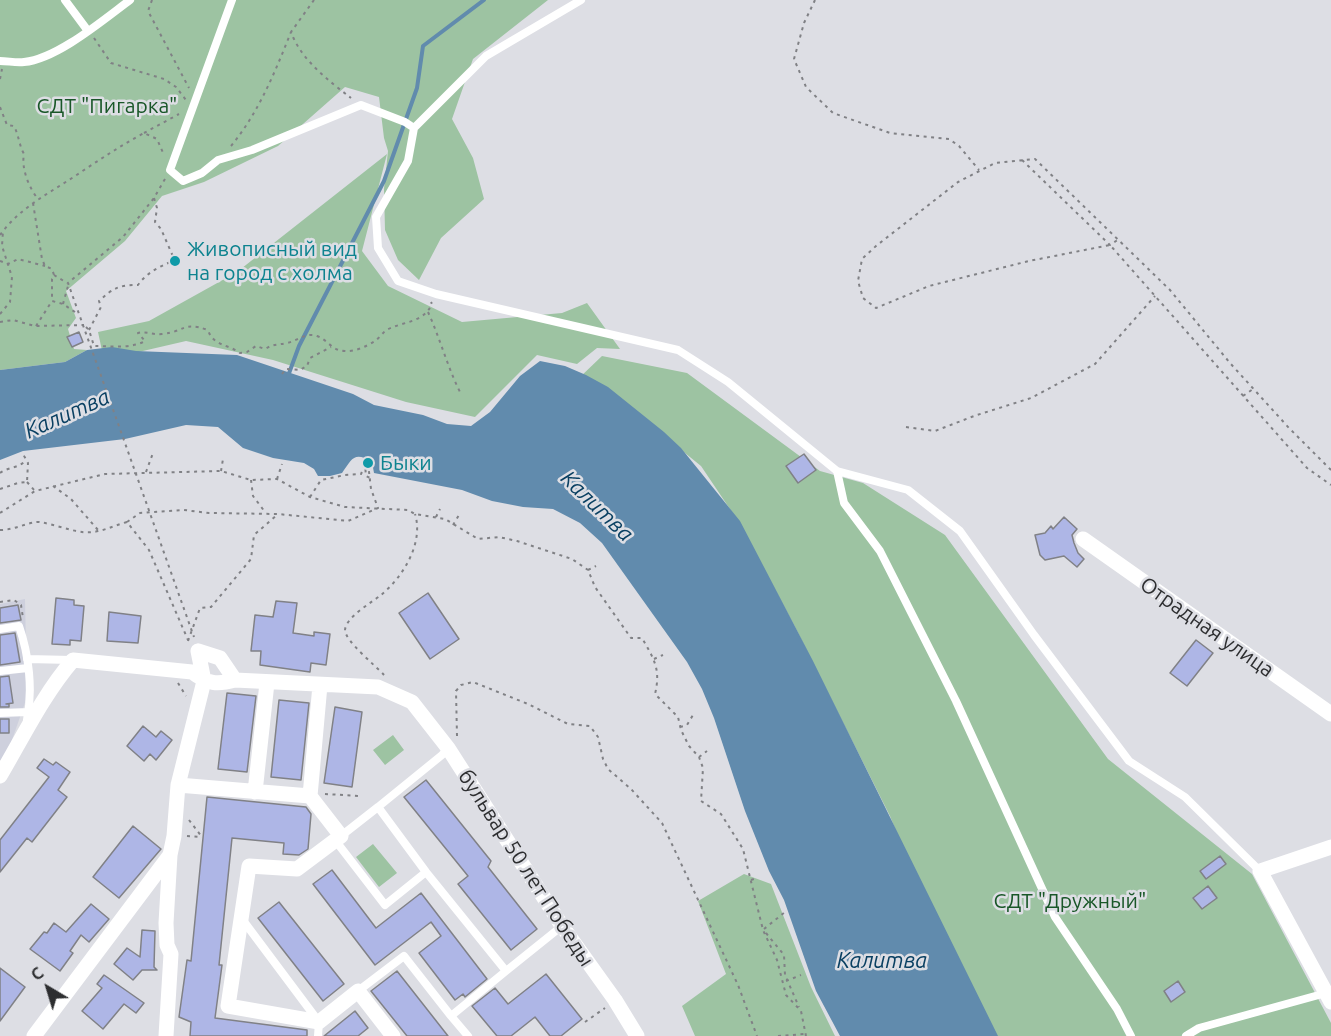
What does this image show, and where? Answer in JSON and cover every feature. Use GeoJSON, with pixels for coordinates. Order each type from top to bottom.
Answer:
{"type":"FeatureCollection","features":[{"type":"Feature","properties":{"kind":"street","name":"Отрадная улица"},"geometry":{"type":"LineString","coordinates":[[1083,539],[1331,714]]}},
{"type":"Feature","properties":{"kind":"street"},"geometry":{"type":"LineString","coordinates":[[193,646],[220,658],[236,680]]}},
{"type":"Feature","properties":{"kind":"street"},"geometry":{"type":"LineString","coordinates":[[166,1036],[171,954],[167,945],[166,904],[178,785],[204,681],[193,646]]}},
{"type":"Feature","properties":{"kind":"street"},"geometry":{"type":"LineString","coordinates":[[2,768],[73,660],[192,672],[204,681],[222,684],[236,680],[320,685],[310,794],[338,838],[297,869],[249,866],[228,1006],[318,1029],[358,991],[393,1036]]}},
{"type":"Feature","properties":{"kind":"street"},"geometry":{"type":"LineString","coordinates":[[255,792],[267,683]]}},
{"type":"Feature","properties":{"kind":"street","name":"бульвар 50 лет Победы"},"geometry":{"type":"LineString","coordinates":[[320,685],[378,687],[412,702],[452,743],[562,926],[615,1000],[637,1036]]}},
{"type":"Feature","properties":{"kind":"street"},"geometry":{"type":"LineString","coordinates":[[178,785],[310,794]]}},
{"type":"Feature","properties":{"kind":"street"},"geometry":{"type":"LineString","coordinates":[[1329,998],[1260,871],[1331,847]]}},
{"type":"Feature","properties":{"kind":"street"},"geometry":{"type":"LineString","coordinates":[[34,1036],[171,855]]}},
{"type":"Feature","properties":{"kind":"lane"},"geometry":{"type":"LineString","coordinates":[[65,0],[88,31]]}},
{"type":"Feature","properties":{"kind":"lane"},"geometry":{"type":"LineString","coordinates":[[0,61],[25,62],[51,54],[88,31],[130,0]]}},
{"type":"Feature","properties":{"kind":"lane"},"geometry":{"type":"LineString","coordinates":[[232,0],[170,170],[183,181],[202,173],[220,159],[252,150],[361,105],[405,122],[414,128]]}},
{"type":"Feature","properties":{"kind":"lane"},"geometry":{"type":"LineString","coordinates":[[581,0],[486,56],[414,128],[408,160],[376,217],[378,249],[398,281],[436,294],[678,350],[728,382],[837,471],[908,490],[960,531],[1034,635],[1129,761],[1185,798],[1260,871]]}},
{"type":"Feature","properties":{"kind":"lane"},"geometry":{"type":"LineString","coordinates":[[837,471],[844,503],[880,551],[956,701],[1055,917],[1118,1009],[1131,1036]]}},
{"type":"Feature","properties":{"kind":"lane"},"geometry":{"type":"LineString","coordinates":[[0,629],[19,626],[28,668],[28,712],[25,730]]}},
{"type":"Feature","properties":{"kind":"lane"},"geometry":{"type":"LineString","coordinates":[[27,659],[73,660]]}},
{"type":"Feature","properties":{"kind":"lane"},"geometry":{"type":"LineString","coordinates":[[0,671],[28,668]]}},
{"type":"Feature","properties":{"kind":"lane"},"geometry":{"type":"LineString","coordinates":[[0,713],[28,712]]}},
{"type":"Feature","properties":{"kind":"lane"},"geometry":{"type":"LineString","coordinates":[[426,872],[385,905],[338,838],[452,743]]}},
{"type":"Feature","properties":{"kind":"lane"},"geometry":{"type":"LineString","coordinates":[[378,807],[426,872],[506,971]]}},
{"type":"Feature","properties":{"kind":"lane"},"geometry":{"type":"LineString","coordinates":[[242,918],[318,1029]]}},
{"type":"Feature","properties":{"kind":"lane"},"geometry":{"type":"LineString","coordinates":[[451,1016],[562,926]]}},
{"type":"Feature","properties":{"kind":"lane"},"geometry":{"type":"LineString","coordinates":[[358,991],[404,956],[468,1036]]}},
{"type":"Feature","properties":{"kind":"lane"},"geometry":{"type":"LineString","coordinates":[[1186,1036],[1199,1028],[1329,998]]}},
{"type":"Feature","properties":{"kind":"path"},"geometry":{"type":"LineString","coordinates":[[152,0],[148,11],[193,96],[192,107]]}},
{"type":"Feature","properties":{"kind":"path"},"geometry":{"type":"LineString","coordinates":[[220,159],[246,127],[270,82],[291,33],[314,0]]}},
{"type":"Feature","properties":{"kind":"path"},"geometry":{"type":"LineString","coordinates":[[816,0],[804,23],[794,59],[806,87],[833,113],[890,133],[949,139],[959,146],[980,171]]}},
{"type":"Feature","properties":{"kind":"path"},"geometry":{"type":"LineString","coordinates":[[88,31],[111,63],[164,79],[176,87],[192,107]]}},
{"type":"Feature","properties":{"kind":"path"},"geometry":{"type":"LineString","coordinates":[[291,33],[294,41],[323,76],[361,105]]}},
{"type":"Feature","properties":{"kind":"path"},"geometry":{"type":"LineString","coordinates":[[0,107],[7,124],[14,126],[18,135],[19,145],[24,154],[22,164],[31,190],[38,198]]}},
{"type":"Feature","properties":{"kind":"path"},"geometry":{"type":"LineString","coordinates":[[0,235],[10,222],[38,198],[111,151],[192,107]]}},
{"type":"Feature","properties":{"kind":"path"},"geometry":{"type":"LineString","coordinates":[[63,304],[68,284],[123,237],[154,198],[170,170],[157,140],[144,133]]}},
{"type":"Feature","properties":{"kind":"path"},"geometry":{"type":"LineString","coordinates":[[1119,239],[1110,245],[1029,261],[929,286],[876,308],[863,298],[858,281],[862,259],[958,182],[995,163],[1035,159],[1119,239],[1170,290],[1253,389],[1331,470]]}},
{"type":"Feature","properties":{"kind":"path"},"geometry":{"type":"LineString","coordinates":[[1022,160],[1110,245],[1307,468],[1331,485]]}},
{"type":"Feature","properties":{"kind":"path"},"geometry":{"type":"LineString","coordinates":[[89,330],[101,307],[99,301],[111,290],[122,285],[138,285],[158,268],[175,260],[161,229],[155,222],[157,208],[154,198]]}},
{"type":"Feature","properties":{"kind":"path"},"geometry":{"type":"LineString","coordinates":[[33,203],[45,266]]}},
{"type":"Feature","properties":{"kind":"path"},"geometry":{"type":"LineString","coordinates":[[0,314],[10,302],[12,277],[3,246],[3,231]]}},
{"type":"Feature","properties":{"kind":"path"},"geometry":{"type":"LineString","coordinates":[[0,261],[8,264],[18,259],[52,269],[54,275],[52,301],[35,326]]}},
{"type":"Feature","properties":{"kind":"path"},"geometry":{"type":"LineString","coordinates":[[54,275],[68,284],[84,325],[189,621],[193,646]]}},
{"type":"Feature","properties":{"kind":"path"},"geometry":{"type":"LineString","coordinates":[[0,322],[13,320],[35,326],[84,325],[89,330],[94,346],[139,344],[145,341],[138,333],[166,334],[186,326],[194,326],[208,330],[210,338],[215,343],[232,347],[240,354],[256,346],[265,350],[274,344],[288,343],[304,335],[318,336],[331,347],[344,351],[357,350],[376,341],[386,331],[415,321],[428,312],[432,304],[428,295]]}},
{"type":"Feature","properties":{"kind":"path"},"geometry":{"type":"LineString","coordinates":[[906,427],[935,431],[1031,398],[1095,364],[1155,296]]}},
{"type":"Feature","properties":{"kind":"path"},"geometry":{"type":"LineString","coordinates":[[52,301],[63,304],[78,314]]}},
{"type":"Feature","properties":{"kind":"path"},"geometry":{"type":"LineString","coordinates":[[428,312],[441,339],[450,373],[460,392]]}},
{"type":"Feature","properties":{"kind":"path"},"geometry":{"type":"LineString","coordinates":[[282,374],[286,369],[300,370],[307,366],[310,358],[331,347]]}},
{"type":"Feature","properties":{"kind":"path"},"geometry":{"type":"LineString","coordinates":[[1243,396],[1253,389]]}},
{"type":"Feature","properties":{"kind":"path"},"geometry":{"type":"LineString","coordinates":[[146,472],[153,453]]}},
{"type":"Feature","properties":{"kind":"path"},"geometry":{"type":"LineString","coordinates":[[22,454],[28,463],[27,482],[35,491]]}},
{"type":"Feature","properties":{"kind":"path"},"geometry":{"type":"LineString","coordinates":[[221,471],[223,459]]}},
{"type":"Feature","properties":{"kind":"path"},"geometry":{"type":"LineString","coordinates":[[0,473],[7,468],[22,465],[26,460]]}},
{"type":"Feature","properties":{"kind":"path"},"geometry":{"type":"LineString","coordinates":[[368,462],[371,489],[378,508]]}},
{"type":"Feature","properties":{"kind":"path"},"geometry":{"type":"LineString","coordinates":[[277,479],[282,464]]}},
{"type":"Feature","properties":{"kind":"path"},"geometry":{"type":"LineString","coordinates":[[310,497],[321,480],[361,474],[365,465],[366,476],[370,478]]}},
{"type":"Feature","properties":{"kind":"path"},"geometry":{"type":"LineString","coordinates":[[0,513],[35,491],[105,474],[221,471],[250,480],[277,479],[310,497],[345,507],[400,509],[445,519],[478,539],[499,537],[572,559],[588,570],[595,587],[631,638],[642,638],[654,659],[659,677],[655,694],[678,717],[689,746],[699,757],[703,768],[701,801],[721,814],[743,849],[763,930],[801,1011],[806,1035],[778,1036]]}},
{"type":"Feature","properties":{"kind":"path"},"geometry":{"type":"LineString","coordinates":[[250,480],[253,496],[266,513]]}},
{"type":"Feature","properties":{"kind":"path"},"geometry":{"type":"LineString","coordinates":[[0,489],[27,482]]}},
{"type":"Feature","properties":{"kind":"path"},"geometry":{"type":"LineString","coordinates":[[53,486],[71,499],[99,531]]}},
{"type":"Feature","properties":{"kind":"path"},"geometry":{"type":"LineString","coordinates":[[0,530],[12,530],[39,521],[60,529],[84,533],[107,530],[128,522],[140,513],[184,510],[209,513],[266,513],[348,521],[378,508]]}},
{"type":"Feature","properties":{"kind":"path"},"geometry":{"type":"LineString","coordinates":[[436,517],[441,509]]}},
{"type":"Feature","properties":{"kind":"path"},"geometry":{"type":"LineString","coordinates":[[193,646],[200,608],[211,606],[251,559],[254,535],[278,514]]}},
{"type":"Feature","properties":{"kind":"path"},"geometry":{"type":"LineString","coordinates":[[388,678],[348,639],[345,631],[349,620],[383,594],[399,576],[417,537],[419,526],[415,514]]}},
{"type":"Feature","properties":{"kind":"path"},"geometry":{"type":"LineString","coordinates":[[453,525],[459,515]]}},
{"type":"Feature","properties":{"kind":"path"},"geometry":{"type":"LineString","coordinates":[[128,522],[149,550],[193,646]]}},
{"type":"Feature","properties":{"kind":"path"},"geometry":{"type":"LineString","coordinates":[[588,570],[596,566]]}},
{"type":"Feature","properties":{"kind":"path"},"geometry":{"type":"LineString","coordinates":[[0,602],[14,600],[21,605],[24,624],[19,626]]}},
{"type":"Feature","properties":{"kind":"path"},"geometry":{"type":"LineString","coordinates":[[654,659],[663,655]]}},
{"type":"Feature","properties":{"kind":"path"},"geometry":{"type":"LineString","coordinates":[[170,670],[195,712]]}},
{"type":"Feature","properties":{"kind":"path"},"geometry":{"type":"LineString","coordinates":[[452,743],[456,691],[461,685],[473,682],[528,704],[568,724],[590,726],[598,737],[608,769],[631,789],[662,823],[738,984],[757,1036]]}},
{"type":"Feature","properties":{"kind":"path"},"geometry":{"type":"LineString","coordinates":[[680,727],[687,725],[693,715]]}},
{"type":"Feature","properties":{"kind":"path"},"geometry":{"type":"LineString","coordinates":[[699,757],[707,752]]}},
{"type":"Feature","properties":{"kind":"path"},"geometry":{"type":"LineString","coordinates":[[310,794],[360,796]]}},
{"type":"Feature","properties":{"kind":"path"},"geometry":{"type":"LineString","coordinates":[[751,880],[757,878]]}},
{"type":"Feature","properties":{"kind":"path"},"geometry":{"type":"LineString","coordinates":[[763,930],[785,912]]}},
{"type":"Feature","properties":{"kind":"path"},"geometry":{"type":"LineString","coordinates":[[763,930],[784,956],[786,995],[801,1011]]}},
{"type":"Feature","properties":{"kind":"path"},"geometry":{"type":"LineString","coordinates":[[785,981],[801,975]]}},
{"type":"Feature","properties":{"kind":"path"},"geometry":{"type":"LineString","coordinates":[[585,1022],[615,1000]]}},
{"type":"Feature","properties":{"kind":"shaded area"},"geometry":{"type":"Polygon","coordinates":[[[25,599],[27,697],[5,760],[0,760],[0,604],[25,599]]]}},
{"type":"Feature","properties":{"kind":"green space","name":"СДТ \"Пигарка\""},"geometry":{"type":"Polygon","coordinates":[[[0,0],[548,0],[473,59],[452,119],[473,158],[484,199],[441,238],[419,280],[398,260],[385,230],[384,189],[388,151],[384,138],[379,97],[345,87],[278,146],[204,182],[162,196],[125,241],[66,291],[76,318],[68,329],[74,349],[87,350],[65,362],[0,370],[0,0]]]}},
{"type":"Feature","properties":{"kind":"green space"},"geometry":{"type":"Polygon","coordinates":[[[387,154],[362,251],[388,286],[462,322],[562,313],[587,303],[620,349],[597,348],[577,364],[537,355],[475,417],[406,402],[273,360],[186,341],[104,360],[98,332],[149,321],[237,272],[387,154]]]}},
{"type":"Feature","properties":{"kind":"green space","name":"СДТ \"Дружный\""},"geometry":{"type":"Polygon","coordinates":[[[602,356],[687,373],[820,471],[863,483],[945,535],[1108,759],[1252,874],[1331,1023],[1331,1036],[982,1036],[890,816],[794,625],[738,521],[701,466],[616,397],[578,379],[602,356]]]}},
{"type":"Feature","properties":{"kind":"green space"},"geometry":{"type":"Polygon","coordinates":[[[393,735],[404,750],[385,765],[373,750],[393,735]]]}},
{"type":"Feature","properties":{"kind":"green space"},"geometry":{"type":"Polygon","coordinates":[[[373,844],[397,873],[379,887],[356,857],[373,844]]]}},
{"type":"Feature","properties":{"kind":"green space"},"geometry":{"type":"Polygon","coordinates":[[[744,874],[771,884],[811,987],[835,1036],[695,1036],[682,1006],[726,974],[698,901],[744,874]]]}},
{"type":"Feature","properties":{"kind":"water","name":"Калитва"},"geometry":{"type":"Polygon","coordinates":[[[112,347],[136,351],[237,355],[353,394],[374,405],[423,415],[447,424],[471,426],[490,412],[520,376],[540,361],[565,366],[608,387],[681,448],[740,521],[813,661],[998,1036],[840,1036],[816,991],[784,900],[769,871],[745,811],[702,689],[687,662],[602,543],[580,523],[553,509],[523,507],[492,501],[462,490],[374,473],[372,462],[361,457],[351,460],[342,473],[318,476],[314,469],[304,463],[273,458],[243,448],[218,427],[186,425],[125,439],[23,451],[0,460],[0,370],[65,362],[87,350],[112,347]]]}},
{"type":"Feature","properties":{"kind":"building"},"geometry":{"type":"Polygon","coordinates":[[[79,332],[83,342],[72,347],[67,337],[79,332]]]}},
{"type":"Feature","properties":{"kind":"building"},"geometry":{"type":"Polygon","coordinates":[[[804,454],[816,470],[798,483],[786,466],[804,454]]]}},
{"type":"Feature","properties":{"kind":"building"},"geometry":{"type":"Polygon","coordinates":[[[1064,517],[1077,529],[1072,535],[1078,553],[1084,559],[1077,567],[1064,556],[1045,560],[1040,555],[1035,535],[1045,533],[1051,526],[1053,529],[1064,517]]]}},
{"type":"Feature","properties":{"kind":"building"},"geometry":{"type":"Polygon","coordinates":[[[428,593],[459,639],[430,659],[399,613],[428,593]]]}},
{"type":"Feature","properties":{"kind":"building"},"geometry":{"type":"Polygon","coordinates":[[[56,598],[74,600],[74,605],[84,606],[81,641],[70,640],[70,645],[52,644],[56,598]]]}},
{"type":"Feature","properties":{"kind":"building"},"geometry":{"type":"Polygon","coordinates":[[[276,601],[297,603],[293,633],[314,636],[314,632],[330,634],[326,665],[311,663],[310,672],[260,665],[261,651],[251,651],[255,615],[273,617],[276,601]]]}},
{"type":"Feature","properties":{"kind":"building"},"geometry":{"type":"Polygon","coordinates":[[[18,605],[21,620],[0,623],[0,608],[18,605]]]}},
{"type":"Feature","properties":{"kind":"building"},"geometry":{"type":"Polygon","coordinates":[[[109,612],[141,616],[138,643],[107,641],[109,612]]]}},
{"type":"Feature","properties":{"kind":"building"},"geometry":{"type":"Polygon","coordinates":[[[15,633],[20,662],[0,665],[0,635],[15,633]]]}},
{"type":"Feature","properties":{"kind":"building"},"geometry":{"type":"Polygon","coordinates":[[[1196,640],[1213,653],[1187,686],[1170,673],[1196,640]]]}},
{"type":"Feature","properties":{"kind":"building"},"geometry":{"type":"Polygon","coordinates":[[[9,676],[13,703],[6,704],[9,704],[9,707],[0,707],[0,677],[9,676]]]}},
{"type":"Feature","properties":{"kind":"building"},"geometry":{"type":"Polygon","coordinates":[[[227,693],[256,696],[247,772],[218,769],[227,693]]]}},
{"type":"Feature","properties":{"kind":"building"},"geometry":{"type":"Polygon","coordinates":[[[279,700],[309,703],[301,780],[271,777],[279,700]]]}},
{"type":"Feature","properties":{"kind":"building"},"geometry":{"type":"Polygon","coordinates":[[[335,707],[362,712],[352,787],[324,783],[335,707]]]}},
{"type":"Feature","properties":{"kind":"building"},"geometry":{"type":"Polygon","coordinates":[[[0,719],[9,719],[9,733],[0,733],[0,719]]]}},
{"type":"Feature","properties":{"kind":"building"},"geometry":{"type":"Polygon","coordinates":[[[143,726],[156,737],[161,731],[172,740],[156,760],[150,754],[144,761],[127,746],[143,726]]]}},
{"type":"Feature","properties":{"kind":"building"},"geometry":{"type":"Polygon","coordinates":[[[44,759],[53,765],[56,762],[70,772],[58,790],[67,797],[32,842],[27,838],[0,872],[0,840],[49,777],[37,768],[44,759]]]}},
{"type":"Feature","properties":{"kind":"building"},"geometry":{"type":"Polygon","coordinates":[[[426,780],[491,861],[488,867],[537,929],[511,950],[458,884],[468,876],[404,797],[426,780]]]}},
{"type":"Feature","properties":{"kind":"building"},"geometry":{"type":"Polygon","coordinates":[[[207,797],[306,807],[311,814],[308,849],[299,855],[283,854],[284,843],[232,838],[219,965],[222,965],[215,1018],[307,1030],[307,1036],[190,1036],[191,1022],[179,1017],[187,960],[191,961],[207,797]]]}},
{"type":"Feature","properties":{"kind":"building"},"geometry":{"type":"Polygon","coordinates":[[[133,826],[161,849],[119,898],[93,877],[133,826]]]}},
{"type":"Feature","properties":{"kind":"building"},"geometry":{"type":"Polygon","coordinates":[[[1220,856],[1226,864],[1206,879],[1200,871],[1220,856]]]}},
{"type":"Feature","properties":{"kind":"building"},"geometry":{"type":"Polygon","coordinates":[[[332,870],[376,928],[421,893],[487,979],[465,997],[463,994],[455,1000],[419,953],[441,936],[431,922],[375,965],[313,884],[332,870]]]}},
{"type":"Feature","properties":{"kind":"building"},"geometry":{"type":"Polygon","coordinates":[[[1208,886],[1217,898],[1202,909],[1193,898],[1208,886]]]}},
{"type":"Feature","properties":{"kind":"building"},"geometry":{"type":"Polygon","coordinates":[[[279,902],[344,984],[323,1001],[258,918],[279,902]]]}},
{"type":"Feature","properties":{"kind":"building"},"geometry":{"type":"Polygon","coordinates":[[[91,904],[109,919],[89,942],[81,935],[70,951],[73,953],[60,971],[30,949],[54,923],[66,932],[91,904]]]}},
{"type":"Feature","properties":{"kind":"building"},"geometry":{"type":"Polygon","coordinates":[[[142,930],[155,931],[154,967],[157,970],[142,970],[133,980],[114,964],[127,948],[140,957],[142,930]]]}},
{"type":"Feature","properties":{"kind":"building"},"geometry":{"type":"Polygon","coordinates":[[[0,968],[25,987],[0,1021],[0,968]]]}},
{"type":"Feature","properties":{"kind":"building"},"geometry":{"type":"Polygon","coordinates":[[[397,971],[448,1036],[407,1036],[371,991],[397,971]]]}},
{"type":"Feature","properties":{"kind":"building"},"geometry":{"type":"Polygon","coordinates":[[[546,974],[582,1019],[561,1036],[550,1036],[535,1017],[511,1036],[497,1036],[472,1006],[495,988],[508,1004],[546,974]]]}},
{"type":"Feature","properties":{"kind":"building"},"geometry":{"type":"Polygon","coordinates":[[[104,975],[144,1003],[136,1013],[124,1004],[103,1029],[82,1011],[102,988],[97,984],[104,975]]]}},
{"type":"Feature","properties":{"kind":"building"},"geometry":{"type":"Polygon","coordinates":[[[1178,981],[1185,992],[1171,1002],[1164,991],[1178,981]]]}},
{"type":"Feature","properties":{"kind":"building"},"geometry":{"type":"Polygon","coordinates":[[[355,1011],[368,1028],[358,1036],[324,1036],[355,1011]]]}},
{"type":"Feature","properties":{"kind":"waterway"},"geometry":{"type":"LineString","coordinates":[[288,376],[299,346],[384,181],[417,88],[423,46],[484,0]]}},
{"type":"Feature","properties":{"kind":"place","name":"Живописный вид на город с холма"},"geometry":{"type":"Point","coordinates":[175,261]}},
{"type":"Feature","properties":{"kind":"place","name":"Быки"},"geometry":{"type":"Point","coordinates":[368,463]}}]}
